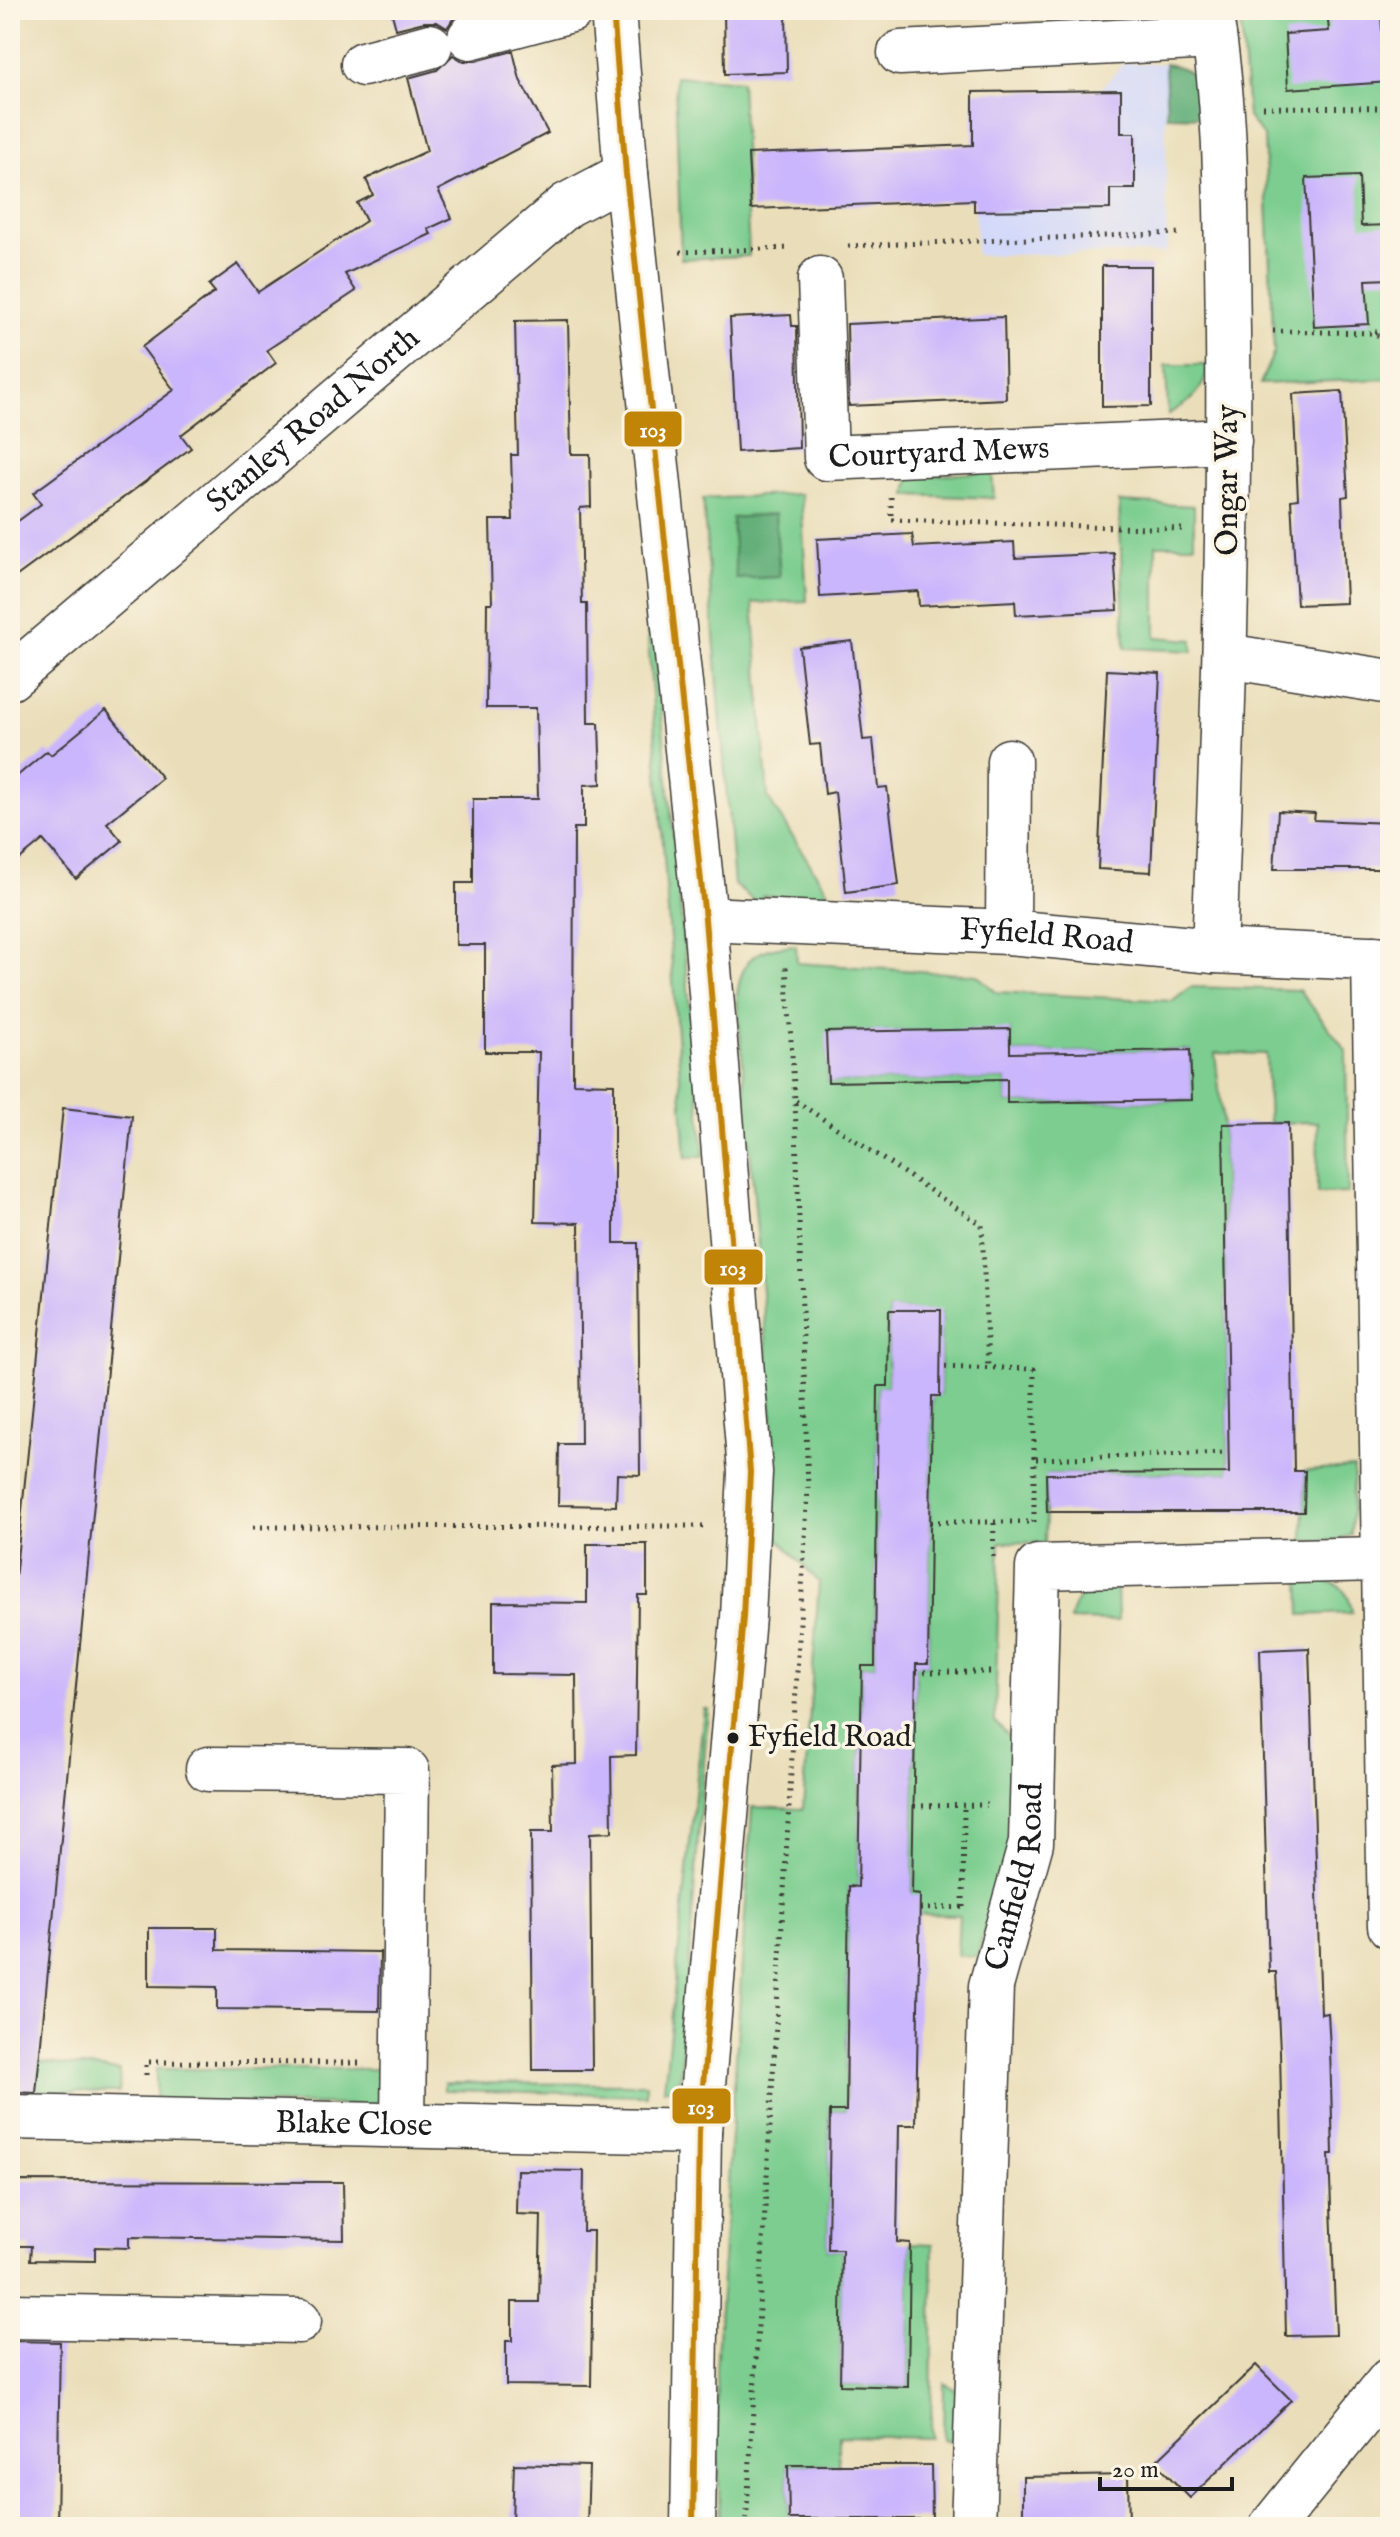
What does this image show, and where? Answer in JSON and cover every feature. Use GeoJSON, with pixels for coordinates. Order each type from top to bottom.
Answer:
{"type":"FeatureCollection","features":[{"type":"Feature","properties":{"kind":"street"},"geometry":{"type":"LineString","coordinates":[[363,64],[571,10]]}},
{"type":"Feature","properties":{"kind":"street"},"geometry":{"type":"LineString","coordinates":[[613,10],[626,174],[705,919],[748,1426],[742,1632],[699,2132],[693,2527]]}},
{"type":"Feature","properties":{"kind":"street"},"geometry":{"type":"LineString","coordinates":[[900,53],[1212,24]]}},
{"type":"Feature","properties":{"kind":"street","name":"Ongar Way"},"geometry":{"type":"LineString","coordinates":[[1212,24],[1226,231],[1229,441],[1226,656],[1214,951]]}},
{"type":"Feature","properties":{"kind":"street","name":"Stanley Road North"},"geometry":{"type":"LineString","coordinates":[[10,678],[567,205],[626,174]]}},
{"type":"Feature","properties":{"kind":"street","name":"Courtyard Mews"},"geometry":{"type":"LineString","coordinates":[[819,258],[826,458],[1229,441]]}},
{"type":"Feature","properties":{"kind":"street"},"geometry":{"type":"LineString","coordinates":[[1226,656],[1390,682]]}},
{"type":"Feature","properties":{"kind":"street"},"geometry":{"type":"LineString","coordinates":[[1008,932],[1009,761]]}},
{"type":"Feature","properties":{"kind":"street","name":"Fyfield Road"},"geometry":{"type":"LineString","coordinates":[[705,919],[1008,932],[1214,951],[1382,958]]}},
{"type":"Feature","properties":{"kind":"street"},"geometry":{"type":"LineString","coordinates":[[1382,958],[1381,1559],[1390,1926]]}},
{"type":"Feature","properties":{"kind":"street","name":"Canfield Road"},"geometry":{"type":"LineString","coordinates":[[973,2527],[991,1986],[1031,1843],[1038,1567],[1381,1559]]}},
{"type":"Feature","properties":{"kind":"street"},"geometry":{"type":"LineString","coordinates":[[208,1769],[407,1771],[403,2125]]}},
{"type":"Feature","properties":{"kind":"street","name":"Blake Close"},"geometry":{"type":"LineString","coordinates":[[10,2117],[146,2123],[699,2132]]}},
{"type":"Feature","properties":{"kind":"street"},"geometry":{"type":"LineString","coordinates":[[10,2316],[299,2321]]}},
{"type":"Feature","properties":{"kind":"street"},"geometry":{"type":"LineString","coordinates":[[1271,2527],[1390,2380]]}},
{"type":"Feature","properties":{"kind":"path"},"geometry":{"type":"LineString","coordinates":[[1220,108],[1390,108]]}},
{"type":"Feature","properties":{"kind":"path"},"geometry":{"type":"LineString","coordinates":[[636,254],[819,258],[1226,231]]}},
{"type":"Feature","properties":{"kind":"path"},"geometry":{"type":"LineString","coordinates":[[1228,331],[1390,332]]}},
{"type":"Feature","properties":{"kind":"path"},"geometry":{"type":"LineString","coordinates":[[1371,333],[1390,341]]}},
{"type":"Feature","properties":{"kind":"path"},"geometry":{"type":"LineString","coordinates":[[890,456],[891,520],[1229,531]]}},
{"type":"Feature","properties":{"kind":"path"},"geometry":{"type":"LineString","coordinates":[[746,2527],[808,1488],[795,1100],[783,921]]}},
{"type":"Feature","properties":{"kind":"path"},"geometry":{"type":"LineString","coordinates":[[795,1100],[982,1225],[988,1368]]}},
{"type":"Feature","properties":{"kind":"path"},"geometry":{"type":"LineString","coordinates":[[930,1522],[1034,1522],[1034,1369],[940,1366]]}},
{"type":"Feature","properties":{"kind":"path"},"geometry":{"type":"LineString","coordinates":[[1036,1459],[1229,1453]]}},
{"type":"Feature","properties":{"kind":"path"},"geometry":{"type":"LineString","coordinates":[[253,1527],[747,1526]]}},
{"type":"Feature","properties":{"kind":"path"},"geometry":{"type":"LineString","coordinates":[[916,1672],[990,1672]]}},
{"type":"Feature","properties":{"kind":"path"},"geometry":{"type":"LineString","coordinates":[[963,1907],[964,1806]]}},
{"type":"Feature","properties":{"kind":"path"},"geometry":{"type":"LineString","coordinates":[[146,2123],[146,2062],[404,2064]]}},
{"type":"Feature","properties":{"kind":"shaded area"},"geometry":{"type":"Polygon","coordinates":[[[1124,63],[1165,64],[1167,253],[976,255],[973,93],[1099,91],[1124,63]]]}},
{"type":"Feature","properties":{"kind":"green space"},"geometry":{"type":"Polygon","coordinates":[[[1240,10],[1390,10],[1390,379],[1260,384],[1274,352],[1264,137],[1248,117],[1240,10]]]}},
{"type":"Feature","properties":{"kind":"green space"},"geometry":{"type":"Polygon","coordinates":[[[1165,64],[1185,70],[1198,81],[1206,96],[1209,117],[1167,116],[1165,64]]]}},
{"type":"Feature","properties":{"kind":"green space"},"geometry":{"type":"Polygon","coordinates":[[[675,76],[741,81],[749,256],[681,259],[675,76]]]}},
{"type":"Feature","properties":{"kind":"green space"},"geometry":{"type":"Polygon","coordinates":[[[1166,365],[1208,365],[1200,389],[1168,414],[1166,365]]]}},
{"type":"Feature","properties":{"kind":"green space"},"geometry":{"type":"Polygon","coordinates":[[[992,472],[994,498],[907,495],[910,477],[992,472]]]}},
{"type":"Feature","properties":{"kind":"green space"},"geometry":{"type":"Polygon","coordinates":[[[801,494],[807,601],[753,603],[768,798],[833,900],[762,896],[763,908],[734,885],[703,499],[801,494]]]}},
{"type":"Feature","properties":{"kind":"green space"},"geometry":{"type":"Polygon","coordinates":[[[1119,502],[1194,506],[1194,545],[1156,545],[1156,637],[1193,640],[1193,651],[1125,648],[1119,502]]]}},
{"type":"Feature","properties":{"kind":"green space"},"geometry":{"type":"Polygon","coordinates":[[[775,514],[780,577],[736,579],[732,518],[775,514]]]}},
{"type":"Feature","properties":{"kind":"green space"},"geometry":{"type":"Polygon","coordinates":[[[646,612],[653,623],[704,1156],[686,1158],[646,612]]]}},
{"type":"Feature","properties":{"kind":"green space"},"geometry":{"type":"Polygon","coordinates":[[[796,945],[797,963],[977,975],[996,992],[1173,1001],[1191,987],[1299,990],[1346,1050],[1348,1193],[1317,1194],[1318,1122],[1269,1123],[1266,1054],[1215,1053],[1223,1124],[1229,1473],[1047,1474],[1045,1543],[1000,1542],[995,1722],[1015,1743],[1010,1851],[977,1956],[957,1956],[959,1915],[919,1914],[912,1894],[916,1664],[928,1664],[932,1396],[940,1395],[941,1311],[889,1310],[888,1386],[878,1387],[875,1666],[862,1666],[858,1887],[849,1887],[846,2111],[830,2111],[828,2250],[842,2250],[840,2385],[908,2387],[910,2243],[933,2244],[931,2438],[839,2436],[839,2465],[788,2465],[789,2519],[876,2519],[876,2527],[720,2527],[716,2371],[752,1807],[803,1809],[819,1582],[775,1535],[773,1420],[737,996],[743,971],[754,956],[771,948],[796,945]],[[1010,1030],[827,1032],[828,1082],[1007,1079],[1007,1103],[1191,1100],[1190,1050],[1010,1053],[1010,1030]]]}},
{"type":"Feature","properties":{"kind":"green space"},"geometry":{"type":"Polygon","coordinates":[[[1354,1468],[1351,1535],[1335,1540],[1303,1541],[1305,1471],[1354,1468]]]}},
{"type":"Feature","properties":{"kind":"green space"},"geometry":{"type":"Polygon","coordinates":[[[1300,1578],[1335,1584],[1347,1595],[1352,1613],[1301,1615],[1300,1578]]]}},
{"type":"Feature","properties":{"kind":"green space"},"geometry":{"type":"Polygon","coordinates":[[[1117,1584],[1118,1621],[1070,1620],[1076,1603],[1085,1592],[1117,1584]]]}},
{"type":"Feature","properties":{"kind":"green space"},"geometry":{"type":"Polygon","coordinates":[[[704,1709],[708,1709],[680,2077],[673,2089],[664,2089],[704,1709]]]}},
{"type":"Feature","properties":{"kind":"green space"},"geometry":{"type":"Polygon","coordinates":[[[10,2059],[120,2071],[119,2092],[10,2091],[10,2059]]]}},
{"type":"Feature","properties":{"kind":"green space"},"geometry":{"type":"Polygon","coordinates":[[[156,2069],[391,2069],[385,2105],[156,2103],[156,2069]]]}},
{"type":"Feature","properties":{"kind":"green space"},"geometry":{"type":"Polygon","coordinates":[[[444,2083],[646,2084],[646,2095],[444,2090],[444,2083]]]}},
{"type":"Feature","properties":{"kind":"green space"},"geometry":{"type":"Polygon","coordinates":[[[944,2383],[959,2391],[959,2442],[943,2440],[944,2383]]]}},
{"type":"Feature","properties":{"kind":"building"},"geometry":{"type":"Polygon","coordinates":[[[391,10],[474,10],[453,19],[447,28],[437,22],[424,22],[396,29],[391,10]]]}},
{"type":"Feature","properties":{"kind":"building"},"geometry":{"type":"Polygon","coordinates":[[[724,10],[786,10],[787,72],[725,74],[724,10]]]}},
{"type":"Feature","properties":{"kind":"building"},"geometry":{"type":"Polygon","coordinates":[[[1327,10],[1381,10],[1382,30],[1390,30],[1390,82],[1288,89],[1285,34],[1329,31],[1327,10]]]}},
{"type":"Feature","properties":{"kind":"building"},"geometry":{"type":"Polygon","coordinates":[[[513,51],[520,80],[548,133],[438,190],[452,218],[428,229],[431,234],[345,274],[356,291],[267,350],[276,363],[181,435],[191,448],[10,581],[10,527],[41,504],[33,493],[174,390],[142,347],[215,292],[209,285],[238,264],[258,292],[366,221],[357,203],[373,195],[366,179],[427,151],[408,78],[437,70],[453,55],[463,61],[476,61],[513,51]]]}},
{"type":"Feature","properties":{"kind":"building"},"geometry":{"type":"Polygon","coordinates":[[[1121,90],[1121,133],[1135,133],[1135,189],[1110,189],[1110,209],[974,211],[974,200],[751,209],[748,154],[973,145],[973,92],[1121,90]]]}},
{"type":"Feature","properties":{"kind":"building"},"geometry":{"type":"Polygon","coordinates":[[[1359,176],[1361,226],[1390,225],[1390,279],[1366,280],[1369,324],[1314,327],[1306,178],[1359,176]]]}},
{"type":"Feature","properties":{"kind":"building"},"geometry":{"type":"Polygon","coordinates":[[[1102,266],[1151,266],[1151,406],[1102,407],[1102,266]]]}},
{"type":"Feature","properties":{"kind":"building"},"geometry":{"type":"Polygon","coordinates":[[[791,315],[792,326],[797,326],[799,448],[737,452],[730,318],[791,315]]]}},
{"type":"Feature","properties":{"kind":"building"},"geometry":{"type":"Polygon","coordinates":[[[1004,317],[1006,399],[849,406],[847,324],[1004,317]]]}},
{"type":"Feature","properties":{"kind":"building"},"geometry":{"type":"Polygon","coordinates":[[[568,320],[571,454],[590,454],[591,507],[580,508],[582,604],[587,604],[588,723],[599,723],[601,784],[584,785],[584,828],[574,828],[573,1083],[614,1084],[614,1243],[638,1243],[640,1475],[617,1474],[616,1506],[558,1505],[559,1444],[581,1444],[579,1223],[535,1222],[539,1052],[485,1052],[485,945],[456,945],[456,883],[473,883],[473,799],[538,799],[536,708],[486,708],[487,603],[492,603],[490,520],[513,520],[511,455],[518,455],[515,321],[568,320]]]}},
{"type":"Feature","properties":{"kind":"building"},"geometry":{"type":"Polygon","coordinates":[[[1342,391],[1348,496],[1342,497],[1346,603],[1297,605],[1291,500],[1298,499],[1293,394],[1342,391]]]}},
{"type":"Feature","properties":{"kind":"building"},"geometry":{"type":"Polygon","coordinates":[[[912,534],[914,547],[1014,542],[1015,558],[1114,553],[1118,610],[1016,615],[1015,601],[919,606],[918,591],[820,597],[817,539],[912,534]]]}},
{"type":"Feature","properties":{"kind":"building"},"geometry":{"type":"Polygon","coordinates":[[[852,641],[863,740],[873,739],[878,788],[887,787],[899,885],[846,892],[835,792],[825,794],[820,744],[810,745],[799,647],[852,641]]]}},
{"type":"Feature","properties":{"kind":"building"},"geometry":{"type":"Polygon","coordinates":[[[1107,670],[1160,673],[1151,872],[1098,869],[1107,670]]]}},
{"type":"Feature","properties":{"kind":"building"},"geometry":{"type":"Polygon","coordinates":[[[106,710],[162,778],[107,823],[122,841],[76,879],[43,840],[10,867],[10,782],[47,751],[51,755],[106,710]]]}},
{"type":"Feature","properties":{"kind":"building"},"geometry":{"type":"Polygon","coordinates":[[[1278,811],[1315,813],[1314,820],[1390,823],[1390,869],[1274,869],[1278,811]]]}},
{"type":"Feature","properties":{"kind":"building"},"geometry":{"type":"Polygon","coordinates":[[[1010,1029],[1010,1053],[1190,1050],[1192,1100],[1007,1103],[1007,1079],[828,1082],[826,1032],[1010,1029]]]}},
{"type":"Feature","properties":{"kind":"building"},"geometry":{"type":"Polygon","coordinates":[[[63,1108],[132,1116],[36,2093],[10,2092],[10,1628],[63,1108]]]}},
{"type":"Feature","properties":{"kind":"building"},"geometry":{"type":"Polygon","coordinates":[[[1288,1123],[1294,1471],[1305,1471],[1304,1512],[1047,1512],[1046,1474],[1229,1473],[1223,1124],[1288,1123]]]}},
{"type":"Feature","properties":{"kind":"building"},"geometry":{"type":"Polygon","coordinates":[[[889,1310],[941,1310],[940,1396],[932,1396],[928,1664],[916,1664],[912,1894],[920,1895],[916,2125],[899,2125],[897,2242],[910,2243],[908,2387],[840,2385],[842,2250],[828,2250],[830,2111],[846,2111],[849,1886],[858,1887],[862,1666],[875,1666],[878,1386],[888,1386],[889,1310]]]}},
{"type":"Feature","properties":{"kind":"building"},"geometry":{"type":"Polygon","coordinates":[[[587,1544],[647,1544],[647,1595],[638,1595],[636,1755],[611,1756],[612,1832],[590,1833],[592,2070],[533,2070],[531,1832],[553,1832],[552,1765],[577,1764],[576,1675],[493,1674],[493,1602],[587,1603],[587,1544]]]}},
{"type":"Feature","properties":{"kind":"building"},"geometry":{"type":"Polygon","coordinates":[[[1309,1648],[1321,2014],[1328,2013],[1330,2049],[1333,2154],[1329,2154],[1336,2335],[1286,2336],[1280,2051],[1276,1972],[1269,1972],[1260,1650],[1309,1648]]]}},
{"type":"Feature","properties":{"kind":"building"},"geometry":{"type":"Polygon","coordinates":[[[149,1928],[217,1928],[217,1950],[380,1952],[379,2011],[217,2009],[217,1987],[149,1986],[149,1928]]]}},
{"type":"Feature","properties":{"kind":"building"},"geometry":{"type":"Polygon","coordinates":[[[517,2170],[584,2171],[583,2231],[593,2231],[591,2386],[506,2385],[506,2341],[512,2341],[512,2302],[539,2302],[541,2215],[516,2214],[517,2170]]]}},
{"type":"Feature","properties":{"kind":"building"},"geometry":{"type":"Polygon","coordinates":[[[10,2181],[343,2182],[344,2240],[129,2237],[129,2248],[95,2247],[95,2261],[30,2260],[31,2246],[10,2246],[10,2181]]]}},
{"type":"Feature","properties":{"kind":"building"},"geometry":{"type":"Polygon","coordinates":[[[10,2341],[60,2342],[57,2527],[10,2527],[10,2341]]]}},
{"type":"Feature","properties":{"kind":"building"},"geometry":{"type":"Polygon","coordinates":[[[1256,2365],[1291,2400],[1190,2498],[1155,2462],[1256,2365]]]}},
{"type":"Feature","properties":{"kind":"building"},"geometry":{"type":"Polygon","coordinates":[[[514,2464],[589,2466],[587,2526],[512,2523],[514,2464]]]}},
{"type":"Feature","properties":{"kind":"building"},"geometry":{"type":"Polygon","coordinates":[[[788,2465],[931,2465],[932,2519],[789,2519],[788,2465]]]}},
{"type":"Feature","properties":{"kind":"building"},"geometry":{"type":"Polygon","coordinates":[[[1128,2475],[1129,2525],[1023,2527],[1023,2477],[1128,2475]]]}},
{"type":"Feature","properties":{"kind":"transit line","name":"103"},"geometry":{"type":"LineString","coordinates":[[613,10],[626,174],[705,919],[750,1472],[743,1617],[699,2132],[693,2527]]}},
{"type":"Feature","properties":{"kind":"place","name":"Fyfield Road"},"geometry":{"type":"Point","coordinates":[733,1738]}}]}
